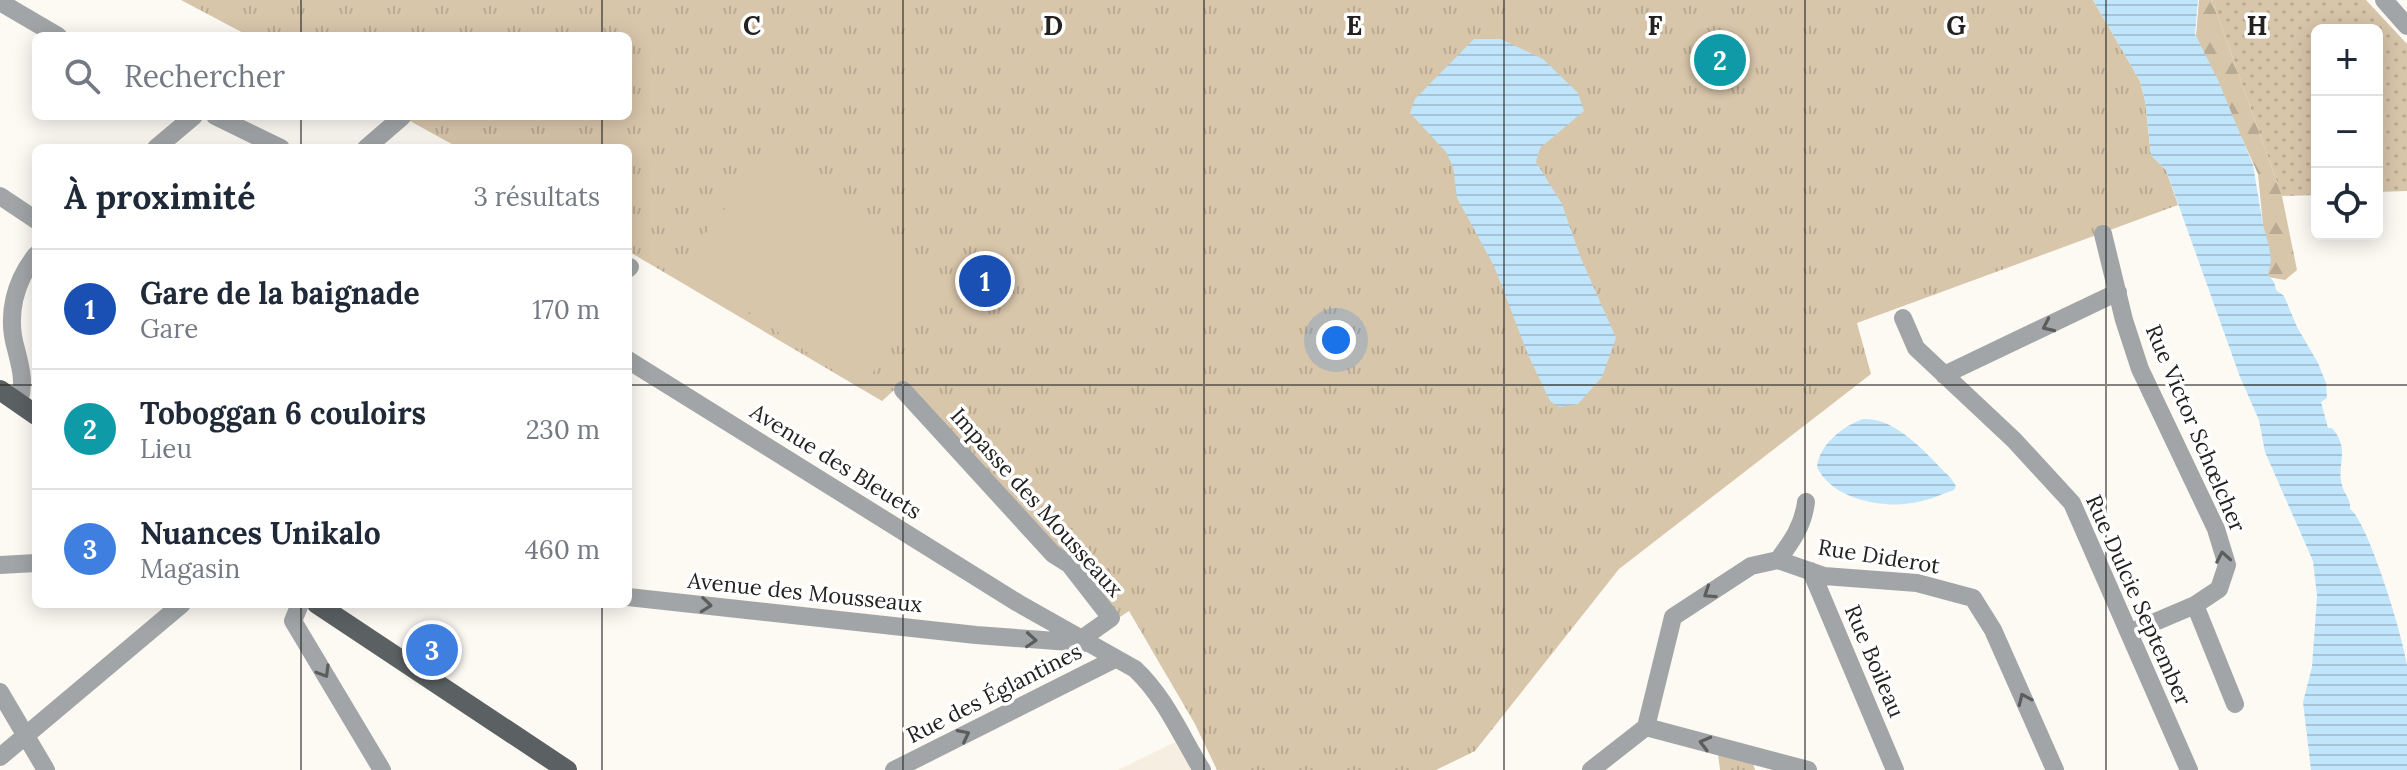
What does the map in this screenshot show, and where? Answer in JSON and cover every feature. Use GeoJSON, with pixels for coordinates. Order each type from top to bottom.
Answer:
{"type":"FeatureCollection","features":[{"type":"Feature","properties":{"kind":"main road"},"geometry":{"type":"LineString","coordinates":[[0,390],[28,409]]}},
{"type":"Feature","properties":{"kind":"main road"},"geometry":{"type":"LineString","coordinates":[[323,608],[567,770]]}},
{"type":"Feature","properties":{"kind":"street"},"geometry":{"type":"LineString","coordinates":[[2384,0],[2407,26]]}},
{"type":"Feature","properties":{"kind":"street"},"geometry":{"type":"LineString","coordinates":[[0,2],[51,32]]}},
{"type":"Feature","properties":{"kind":"street"},"geometry":{"type":"LineString","coordinates":[[161,144],[189,120]]}},
{"type":"Feature","properties":{"kind":"street"},"geometry":{"type":"LineString","coordinates":[[223,120],[273,144]]}},
{"type":"Feature","properties":{"kind":"street"},"geometry":{"type":"LineString","coordinates":[[371,144],[399,120]]}},
{"type":"Feature","properties":{"kind":"street"},"geometry":{"type":"LineString","coordinates":[[0,196],[32,217]]}},
{"type":"Feature","properties":{"kind":"street","name":"Rue Victor Schœlcher"},"geometry":{"type":"LineString","coordinates":[[2103,234],[2140,369],[2216,529],[2227,565],[2219,589],[2195,605],[2129,633]]}},
{"type":"Feature","properties":{"kind":"street"},"geometry":{"type":"LineString","coordinates":[[28,409],[11,324],[13,305],[24,270],[32,260]]}},
{"type":"Feature","properties":{"kind":"street"},"geometry":{"type":"LineString","coordinates":[[1944,375],[2118,292]]}},
{"type":"Feature","properties":{"kind":"street","name":"Rue Dulcie September"},"geometry":{"type":"LineString","coordinates":[[1903,318],[1916,348],[2014,440],[2072,503],[2189,770]]}},
{"type":"Feature","properties":{"kind":"street","name":"Avenue des Bleuets"},"geometry":{"type":"LineString","coordinates":[[632,362],[1018,603],[1135,669],[1150,683],[1202,770]]}},
{"type":"Feature","properties":{"kind":"street","name":"Impasse des Mousseaux"},"geometry":{"type":"LineString","coordinates":[[903,390],[1053,554],[1069,564],[1111,618],[1083,642]]}},
{"type":"Feature","properties":{"kind":"street"},"geometry":{"type":"LineString","coordinates":[[1591,770],[1646,727],[1673,617],[1751,566],[1778,560],[1797,533],[1806,502]]}},
{"type":"Feature","properties":{"kind":"street","name":"Rue Diderot"},"geometry":{"type":"LineString","coordinates":[[1778,560],[1824,576],[1917,583],[1973,598],[1993,630],[2055,770]]}},
{"type":"Feature","properties":{"kind":"street"},"geometry":{"type":"LineString","coordinates":[[0,565],[32,563]]}},
{"type":"Feature","properties":{"kind":"street","name":"Rue Boileau"},"geometry":{"type":"LineString","coordinates":[[1811,571],[1895,770]]}},
{"type":"Feature","properties":{"kind":"street","name":"Avenue des Mousseaux"},"geometry":{"type":"LineString","coordinates":[[632,597],[976,635],[1083,642]]}},
{"type":"Feature","properties":{"kind":"street"},"geometry":{"type":"LineString","coordinates":[[2195,605],[2235,704]]}},
{"type":"Feature","properties":{"kind":"street"},"geometry":{"type":"LineString","coordinates":[[0,757],[177,608]]}},
{"type":"Feature","properties":{"kind":"street"},"geometry":{"type":"LineString","coordinates":[[298,608],[293,621],[382,770]]}},
{"type":"Feature","properties":{"kind":"street","name":"Rue des Églantines"},"geometry":{"type":"LineString","coordinates":[[894,770],[1115,659]]}},
{"type":"Feature","properties":{"kind":"street"},"geometry":{"type":"LineString","coordinates":[[0,692],[46,770]]}},
{"type":"Feature","properties":{"kind":"street"},"geometry":{"type":"LineString","coordinates":[[1646,727],[1761,764],[1808,770]]}},
{"type":"Feature","properties":{"kind":"shaded area"},"geometry":{"type":"Polygon","coordinates":[[[1175,742],[1191,770],[1118,770],[1175,742]]]}},
{"type":"Feature","properties":{"kind":"green space"},"geometry":{"type":"Polygon","coordinates":[[[181,0],[2093,0],[2140,81],[2151,155],[2166,170],[2178,205],[1857,323],[1871,374],[1619,569],[1475,751],[1436,770],[1217,770],[1195,724],[1129,611],[1117,619],[903,382],[882,401],[632,253],[632,144],[452,144],[408,120],[632,120],[632,32],[241,32],[181,0]]]}},
{"type":"Feature","properties":{"kind":"green space"},"geometry":{"type":"Polygon","coordinates":[[[2199,0],[2212,0],[2282,196],[2297,270],[2285,280],[2268,277],[2258,174],[2196,36],[2199,0]]]}},
{"type":"Feature","properties":{"kind":"green space"},"geometry":{"type":"Polygon","coordinates":[[[2212,0],[2366,0],[2407,44],[2407,191],[2383,192],[2383,24],[2311,24],[2311,195],[2282,196],[2212,0]]]}},
{"type":"Feature","properties":{"kind":"green space"},"geometry":{"type":"Polygon","coordinates":[[[773,148],[938,282],[861,389],[680,265],[773,148]]]}},
{"type":"Feature","properties":{"kind":"green space"},"geometry":{"type":"Polygon","coordinates":[[[1718,754],[1753,763],[1755,770],[1720,770],[1718,754]]]}},
{"type":"Feature","properties":{"kind":"water"},"geometry":{"type":"Polygon","coordinates":[[[2093,0],[2198,0],[2195,34],[2218,80],[2253,165],[2269,246],[2271,261],[2268,275],[2276,290],[2284,296],[2326,383],[2327,398],[2321,402],[2328,428],[2332,428],[2341,443],[2343,488],[2350,509],[2375,557],[2399,632],[2407,665],[2407,770],[2311,770],[2303,702],[2312,667],[2317,596],[2313,561],[2265,452],[2259,420],[2240,377],[2166,170],[2151,155],[2140,81],[2093,0]]]}},
{"type":"Feature","properties":{"kind":"water"},"geometry":{"type":"Polygon","coordinates":[[[1474,39],[1501,39],[1543,59],[1578,93],[1584,111],[1540,148],[1536,162],[1562,204],[1580,256],[1616,338],[1602,377],[1578,404],[1559,407],[1550,401],[1529,357],[1494,266],[1457,198],[1453,167],[1446,152],[1410,113],[1415,99],[1474,39]]]}},
{"type":"Feature","properties":{"kind":"water"},"geometry":{"type":"Polygon","coordinates":[[[1863,419],[1888,424],[1911,439],[1950,477],[1956,486],[1954,490],[1918,502],[1886,504],[1858,499],[1834,487],[1817,467],[1822,451],[1833,437],[1863,419]]]}},
{"type":"Feature","properties":{"kind":"place","name":"Toboggan 6 couloirs"},"geometry":{"type":"Point","coordinates":[1720,60]}},
{"type":"Feature","properties":{"kind":"place","name":"Gare de la baignade"},"geometry":{"type":"Point","coordinates":[985,281]}},
{"type":"Feature","properties":{"kind":"place","name":"Nuances Unikalo"},"geometry":{"type":"Point","coordinates":[432,650]}}]}
